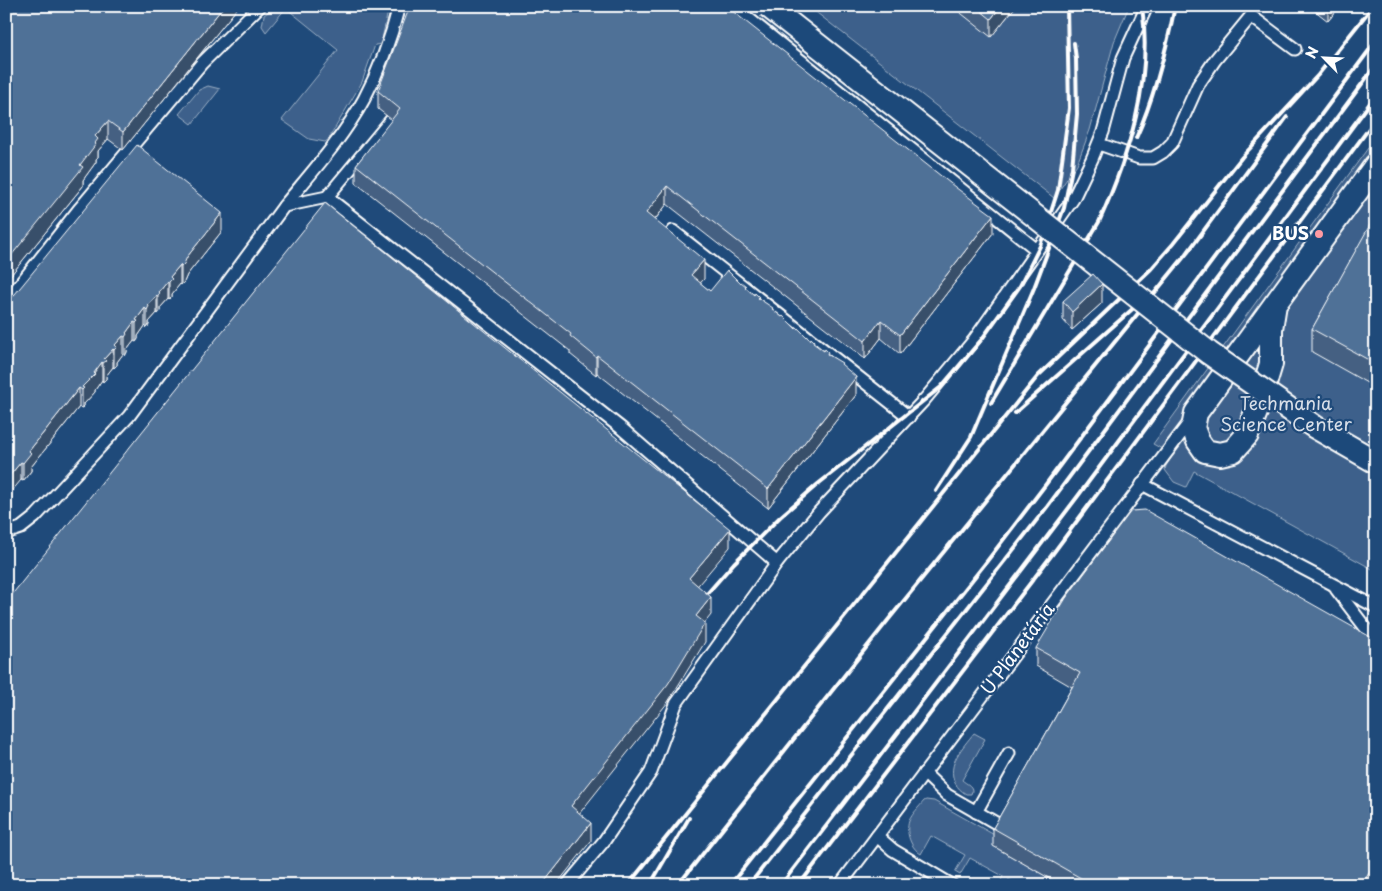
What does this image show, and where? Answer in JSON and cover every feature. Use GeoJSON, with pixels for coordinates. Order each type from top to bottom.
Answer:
{"type":"FeatureCollection","features":[{"type":"Feature","properties":{"kind":"street"},"geometry":{"type":"LineString","coordinates":[[768,6],[1209,353],[1315,427],[1376,462]]}},
{"type":"Feature","properties":{"kind":"street","name":"U Planetária"},"geometry":{"type":"LineString","coordinates":[[1275,304],[1271,329],[1271,364],[1247,435],[1233,452],[1220,454],[1205,451],[1198,441],[1193,428],[1196,413],[1275,304],[1376,165]]}},
{"type":"Feature","properties":{"kind":"lane"},"geometry":{"type":"LineString","coordinates":[[6,302],[80,208],[202,63],[260,6]]}},
{"type":"Feature","properties":{"kind":"lane"},"geometry":{"type":"LineString","coordinates":[[6,532],[21,528],[35,517],[129,416],[284,206],[336,142],[364,100],[389,44],[399,6]]}},
{"type":"Feature","properties":{"kind":"lane"},"geometry":{"type":"LineString","coordinates":[[733,6],[1037,250]]}},
{"type":"Feature","properties":{"kind":"lane"},"geometry":{"type":"LineString","coordinates":[[567,885],[604,841],[651,772],[676,704],[777,563],[819,512],[909,416],[974,340],[1073,198],[1099,144],[1123,58],[1147,6]]}},
{"type":"Feature","properties":{"kind":"lane"},"geometry":{"type":"LineString","coordinates":[[1099,144],[1139,158],[1153,158],[1163,152],[1172,143],[1198,86],[1215,60],[1251,16],[1295,49]]}},
{"type":"Feature","properties":{"kind":"lane"},"geometry":{"type":"LineString","coordinates":[[284,206],[327,197],[391,120]]}},
{"type":"Feature","properties":{"kind":"lane"},"geometry":{"type":"LineString","coordinates":[[327,197],[621,428],[777,563]]}},
{"type":"Feature","properties":{"kind":"lane"},"geometry":{"type":"LineString","coordinates":[[673,231],[909,416]]}},
{"type":"Feature","properties":{"kind":"lane","name":"U Planetária"},"geometry":{"type":"LineString","coordinates":[[840,885],[1196,413]]}},
{"type":"Feature","properties":{"kind":"lane"},"geometry":{"type":"LineString","coordinates":[[1142,484],[1376,607]]}},
{"type":"Feature","properties":{"kind":"lane"},"geometry":{"type":"LineString","coordinates":[[1333,586],[1368,631],[1376,635]]}},
{"type":"Feature","properties":{"kind":"lane"},"geometry":{"type":"LineString","coordinates":[[976,812],[1009,753]]}},
{"type":"Feature","properties":{"kind":"lane"},"geometry":{"type":"LineString","coordinates":[[924,774],[947,795],[1003,828]]}},
{"type":"Feature","properties":{"kind":"lane"},"geometry":{"type":"LineString","coordinates":[[877,836],[893,850],[952,885]]}},
{"type":"Feature","properties":{"kind":"green space"},"geometry":{"type":"Polygon","coordinates":[[[282,6],[389,6],[381,44],[375,45],[362,82],[328,140],[325,142],[309,139],[282,120],[338,50],[286,8],[266,32],[262,26],[264,15],[271,10],[280,9],[282,6]]]}},
{"type":"Feature","properties":{"kind":"green space"},"geometry":{"type":"Polygon","coordinates":[[[808,6],[1129,6],[1114,42],[1090,130],[1077,164],[1054,198],[808,6]]]}},
{"type":"Feature","properties":{"kind":"green space"},"geometry":{"type":"Polygon","coordinates":[[[208,86],[220,89],[192,124],[179,114],[199,90],[208,86]]]}},
{"type":"Feature","properties":{"kind":"green space","name":"Techmania Science Center"},"geometry":{"type":"Polygon","coordinates":[[[1376,137],[1376,571],[1194,471],[1186,487],[1174,482],[1165,470],[1173,455],[1153,444],[1376,137]]]}},
{"type":"Feature","properties":{"kind":"green space"},"geometry":{"type":"Polygon","coordinates":[[[974,733],[985,739],[962,780],[972,789],[971,794],[966,794],[955,783],[953,769],[957,756],[974,733]]]}},
{"type":"Feature","properties":{"kind":"green space"},"geometry":{"type":"Polygon","coordinates":[[[926,800],[934,801],[998,837],[993,846],[1061,885],[1018,885],[1009,879],[1005,885],[999,885],[1003,876],[970,858],[960,875],[955,872],[965,855],[931,836],[921,854],[914,848],[910,840],[908,826],[912,816],[926,800]]]}},
{"type":"Feature","properties":{"kind":"building"},"geometry":{"type":"Polygon","coordinates":[[[6,6],[224,6],[123,132],[108,121],[95,136],[98,139],[80,165],[83,167],[6,262],[6,6]]]}},
{"type":"Feature","properties":{"kind":"building"},"geometry":{"type":"Polygon","coordinates":[[[410,6],[726,6],[993,215],[900,335],[881,320],[865,341],[667,186],[646,213],[704,260],[691,275],[710,291],[727,270],[754,295],[755,293],[758,298],[783,316],[796,329],[797,327],[810,340],[811,338],[814,341],[813,343],[824,351],[825,349],[828,352],[827,354],[842,363],[856,377],[768,489],[597,355],[596,357],[570,336],[571,334],[356,165],[400,109],[378,91],[410,6]]]}},
{"type":"Feature","properties":{"kind":"building"},"geometry":{"type":"Polygon","coordinates":[[[975,6],[1001,6],[991,19],[975,6]]]}},
{"type":"Feature","properties":{"kind":"building"},"geometry":{"type":"Polygon","coordinates":[[[137,145],[222,213],[187,257],[184,264],[181,267],[180,265],[170,277],[172,279],[168,281],[158,296],[148,305],[147,310],[145,308],[136,320],[138,321],[134,322],[125,337],[123,336],[115,345],[117,347],[104,359],[106,361],[102,362],[95,374],[82,387],[84,388],[82,390],[79,388],[29,451],[31,453],[6,480],[6,305],[137,145]]]}},
{"type":"Feature","properties":{"kind":"building"},"geometry":{"type":"Polygon","coordinates":[[[1376,200],[1376,212],[1371,209],[1376,200]]]}},
{"type":"Feature","properties":{"kind":"building"},"geometry":{"type":"Polygon","coordinates":[[[325,203],[730,529],[689,578],[711,597],[696,616],[705,623],[668,684],[571,806],[591,823],[542,885],[6,885],[6,602],[325,203]]]}},
{"type":"Feature","properties":{"kind":"building","name":"Techmania Science Center"},"geometry":{"type":"Polygon","coordinates":[[[1376,214],[1376,364],[1312,329],[1376,214]]]}},
{"type":"Feature","properties":{"kind":"building"},"geometry":{"type":"Polygon","coordinates":[[[1093,274],[1102,284],[1072,312],[1063,301],[1093,274]]]}},
{"type":"Feature","properties":{"kind":"building"},"geometry":{"type":"Polygon","coordinates":[[[1145,510],[1376,640],[1376,861],[1362,885],[1093,885],[993,828],[1080,673],[1036,648],[1066,598],[1131,511],[1145,510]]]}},
{"type":"Feature","properties":{"kind":"railway"},"geometry":{"type":"LineString","coordinates":[[698,604],[734,563],[780,517],[818,484],[941,387],[982,339],[1020,286],[1040,246],[1058,190],[1069,108],[1067,6]]}},
{"type":"Feature","properties":{"kind":"railway"},"geometry":{"type":"LineString","coordinates":[[991,403],[1099,222],[1120,171],[1129,144],[1141,90],[1145,34],[1142,6]]}},
{"type":"Feature","properties":{"kind":"railway"},"geometry":{"type":"LineString","coordinates":[[1136,138],[1149,106],[1159,73],[1175,6]]}},
{"type":"Feature","properties":{"kind":"railway"},"geometry":{"type":"LineString","coordinates":[[628,885],[1038,376],[1151,269],[1242,157],[1318,75],[1373,6]]}},
{"type":"Feature","properties":{"kind":"railway"},"geometry":{"type":"LineString","coordinates":[[730,885],[1046,484],[1376,41]]}},
{"type":"Feature","properties":{"kind":"railway"},"geometry":{"type":"LineString","coordinates":[[936,491],[971,437],[1034,288],[1064,208],[1072,168],[1077,114],[1074,43]]}},
{"type":"Feature","properties":{"kind":"railway"},"geometry":{"type":"LineString","coordinates":[[749,885],[1047,507],[1376,65]]}},
{"type":"Feature","properties":{"kind":"railway"},"geometry":{"type":"LineString","coordinates":[[781,885],[1078,496],[1376,95]]}},
{"type":"Feature","properties":{"kind":"railway"},"geometry":{"type":"LineString","coordinates":[[678,885],[889,619],[1188,252],[1287,117]]}},
{"type":"Feature","properties":{"kind":"railway"},"geometry":{"type":"LineString","coordinates":[[799,885],[1051,556],[1376,119]]}},
{"type":"Feature","properties":{"kind":"railway"},"geometry":{"type":"LineString","coordinates":[[1015,413],[1137,305]]}},
{"type":"Feature","properties":{"kind":"railway"},"geometry":{"type":"LineString","coordinates":[[650,885],[689,818]]}},
{"type":"Feature","properties":{"kind":"place","name":"BUS"},"geometry":{"type":"Point","coordinates":[1319,234]}}]}
